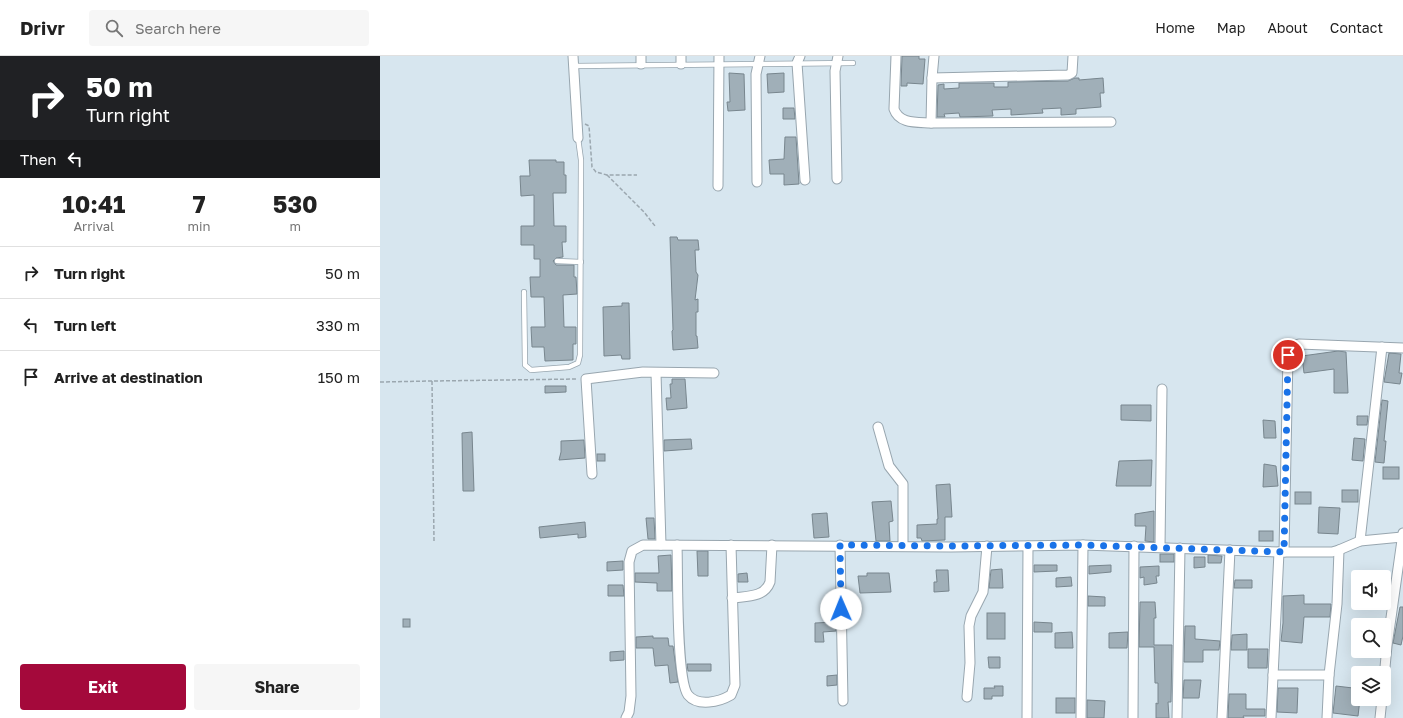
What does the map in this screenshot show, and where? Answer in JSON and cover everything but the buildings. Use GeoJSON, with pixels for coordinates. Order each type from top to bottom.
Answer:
{"type":"FeatureCollection","features":[{"type":"Feature","properties":{"kind":"street"},"geometry":{"type":"LineString","coordinates":[[573,56],[578,138]]}},
{"type":"Feature","properties":{"kind":"street"},"geometry":{"type":"LineString","coordinates":[[896,56],[894,109],[896,114],[904,120],[931,124],[1111,122]]}},
{"type":"Feature","properties":{"kind":"street"},"geometry":{"type":"LineString","coordinates":[[931,124],[934,56]]}},
{"type":"Feature","properties":{"kind":"street"},"geometry":{"type":"LineString","coordinates":[[932,78],[1068,75],[1072,73],[1073,56]]}},
{"type":"Feature","properties":{"kind":"street"},"geometry":{"type":"LineString","coordinates":[[837,59],[835,78],[837,179]]}},
{"type":"Feature","properties":{"kind":"street"},"geometry":{"type":"LineString","coordinates":[[718,186],[719,60]]}},
{"type":"Feature","properties":{"kind":"street"},"geometry":{"type":"LineString","coordinates":[[757,182],[756,74],[759,60]]}},
{"type":"Feature","properties":{"kind":"street"},"geometry":{"type":"LineString","coordinates":[[798,60],[805,180]]}},
{"type":"Feature","properties":{"kind":"street"},"geometry":{"type":"LineString","coordinates":[[1271,718],[1282,552],[1288,355],[1290,349],[1299,344],[1403,348]]}},
{"type":"Feature","properties":{"kind":"street"},"geometry":{"type":"LineString","coordinates":[[1360,541],[1382,348]]}},
{"type":"Feature","properties":{"kind":"street"},"geometry":{"type":"LineString","coordinates":[[592,474],[586,380],[643,372],[714,373]]}},
{"type":"Feature","properties":{"kind":"street"},"geometry":{"type":"LineString","coordinates":[[656,373],[661,545]]}},
{"type":"Feature","properties":{"kind":"street"},"geometry":{"type":"LineString","coordinates":[[1160,547],[1162,389]]}},
{"type":"Feature","properties":{"kind":"street"},"geometry":{"type":"LineString","coordinates":[[878,427],[889,466],[903,484],[903,546]]}},
{"type":"Feature","properties":{"kind":"street"},"geometry":{"type":"LineString","coordinates":[[1385,666],[1403,533]]}},
{"type":"Feature","properties":{"kind":"street"},"geometry":{"type":"LineString","coordinates":[[626,718],[631,705],[629,562],[632,551],[643,545],[1083,545],[1282,552],[1332,552],[1360,541],[1402,537]]}},
{"type":"Feature","properties":{"kind":"street"},"geometry":{"type":"LineString","coordinates":[[677,545],[680,659],[685,690],[691,698],[695,700],[710,702],[720,701],[731,695],[735,685],[731,545]]}},
{"type":"Feature","properties":{"kind":"street"},"geometry":{"type":"LineString","coordinates":[[732,598],[761,594],[768,587],[770,582],[772,545]]}},
{"type":"Feature","properties":{"kind":"street"},"geometry":{"type":"LineString","coordinates":[[840,545],[843,701]]}},
{"type":"Feature","properties":{"kind":"street"},"geometry":{"type":"LineString","coordinates":[[1081,718],[1083,545]]}},
{"type":"Feature","properties":{"kind":"street"},"geometry":{"type":"LineString","coordinates":[[967,697],[970,663],[969,626],[971,616],[983,592],[987,546]]}},
{"type":"Feature","properties":{"kind":"street"},"geometry":{"type":"LineString","coordinates":[[1027,718],[1028,546]]}},
{"type":"Feature","properties":{"kind":"street"},"geometry":{"type":"LineString","coordinates":[[1133,718],[1134,546]]}},
{"type":"Feature","properties":{"kind":"street"},"geometry":{"type":"LineString","coordinates":[[1177,718],[1180,548]]}},
{"type":"Feature","properties":{"kind":"street"},"geometry":{"type":"LineString","coordinates":[[1222,718],[1230,550]]}},
{"type":"Feature","properties":{"kind":"street"},"geometry":{"type":"LineString","coordinates":[[1327,718],[1329,675],[1337,604],[1339,550]]}},
{"type":"Feature","properties":{"kind":"street"},"geometry":{"type":"LineString","coordinates":[[1273,675],[1329,675]]}},
{"type":"Feature","properties":{"kind":"street"},"geometry":{"type":"LineString","coordinates":[[1380,718],[1381,706]]}},
{"type":"Feature","properties":{"kind":"lane"},"geometry":{"type":"LineString","coordinates":[[574,66],[641,60],[837,59],[853,63]]}},
{"type":"Feature","properties":{"kind":"lane"},"geometry":{"type":"LineString","coordinates":[[524,292],[525,365],[530,370],[569,368],[578,364],[580,354],[580,160],[578,138]]}},
{"type":"Feature","properties":{"kind":"lane"},"geometry":{"type":"LineString","coordinates":[[556,261],[580,262]]}},
{"type":"Feature","properties":{"kind":"path"},"geometry":{"type":"LineString","coordinates":[[578,123],[587,124],[589,126],[592,167],[596,172],[607,175],[637,175]]}},
{"type":"Feature","properties":{"kind":"path"},"geometry":{"type":"LineString","coordinates":[[607,175],[644,212],[655,226]]}},
{"type":"Feature","properties":{"kind":"path"},"geometry":{"type":"LineString","coordinates":[[432,380],[434,541]]}},
{"type":"Feature","properties":{"kind":"path"},"geometry":{"type":"LineString","coordinates":[[380,382],[432,380],[586,380]]}},
{"type":"Feature","properties":{"kind":"route"},"geometry":{"type":"LineString","coordinates":[[841,609],[840,545],[1083,545],[1284,552],[1288,355]]}}]}
